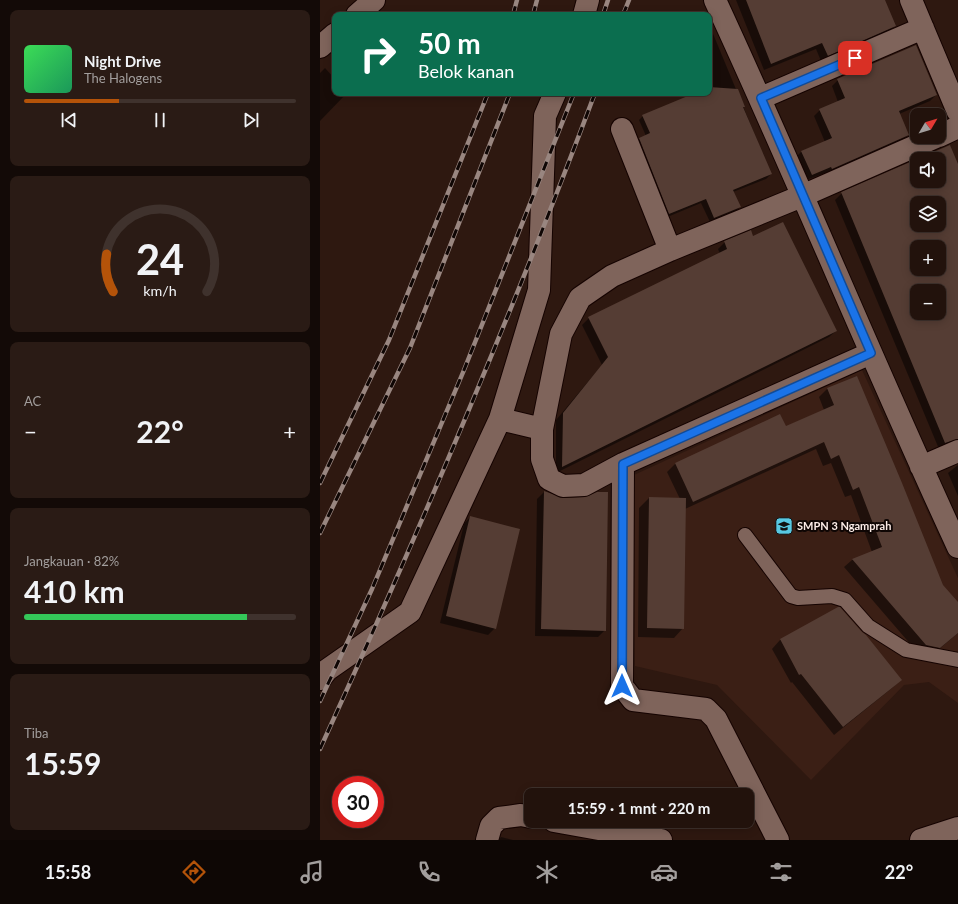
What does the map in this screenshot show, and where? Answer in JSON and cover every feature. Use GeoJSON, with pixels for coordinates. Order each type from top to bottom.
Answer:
{"type":"FeatureCollection","features":[{"type":"Feature","properties":{"kind":"street"},"geometry":{"type":"LineString","coordinates":[[360,12],[374,0]]}},
{"type":"Feature","properties":{"kind":"street"},"geometry":{"type":"LineString","coordinates":[[585,12],[588,0]]}},
{"type":"Feature","properties":{"kind":"street"},"geometry":{"type":"LineString","coordinates":[[715,0],[761,98],[802,196],[921,467],[958,547]]}},
{"type":"Feature","properties":{"kind":"street"},"geometry":{"type":"LineString","coordinates":[[911,0],[958,112]]}},
{"type":"Feature","properties":{"kind":"street"},"geometry":{"type":"LineString","coordinates":[[761,98],[923,28]]}},
{"type":"Feature","properties":{"kind":"street"},"geometry":{"type":"LineString","coordinates":[[320,47],[332,37]]}},
{"type":"Feature","properties":{"kind":"street"},"geometry":{"type":"LineString","coordinates":[[320,680],[327,670],[410,612],[500,419],[540,290],[545,116],[554,96]]}},
{"type":"Feature","properties":{"kind":"street"},"geometry":{"type":"LineString","coordinates":[[946,133],[958,127]]}},
{"type":"Feature","properties":{"kind":"street"},"geometry":{"type":"LineString","coordinates":[[622,129],[670,250]]}},
{"type":"Feature","properties":{"kind":"street"},"geometry":{"type":"LineString","coordinates":[[871,353],[623,464],[584,485],[563,486],[549,479],[542,459],[542,429],[561,334],[580,298],[612,276],[670,250],[802,196],[920,144]]}},
{"type":"Feature","properties":{"kind":"street"},"geometry":{"type":"LineString","coordinates":[[500,419],[542,429]]}},
{"type":"Feature","properties":{"kind":"street"},"geometry":{"type":"LineString","coordinates":[[921,467],[958,451]]}},
{"type":"Feature","properties":{"kind":"street"},"geometry":{"type":"LineString","coordinates":[[623,464],[622,686],[633,700],[706,709],[716,719],[778,840]]}},
{"type":"Feature","properties":{"kind":"street"},"geometry":{"type":"LineString","coordinates":[[487,840],[491,826],[499,818],[524,816]]}},
{"type":"Feature","properties":{"kind":"street"},"geometry":{"type":"LineString","coordinates":[[594,828],[662,840]]}},
{"type":"Feature","properties":{"kind":"street"},"geometry":{"type":"LineString","coordinates":[[921,840],[958,828]]}},
{"type":"Feature","properties":{"kind":"lane"},"geometry":{"type":"LineString","coordinates":[[745,536],[791,596],[798,598],[832,596],[845,600],[868,626],[906,650],[958,660]]}},
{"type":"Feature","properties":{"kind":"shaded area","name":"SMPN 3 Ngamprah"},"geometry":{"type":"Polygon","coordinates":[[[862,370],[958,578],[958,703],[929,682],[904,685],[811,780],[717,685],[635,666],[634,475],[862,370]]]}},
{"type":"Feature","properties":{"kind":"building"},"geometry":{"type":"Polygon","coordinates":[[[746,0],[885,0],[896,26],[828,56],[822,43],[771,64],[746,0]]]}},
{"type":"Feature","properties":{"kind":"building"},"geometry":{"type":"Polygon","coordinates":[[[916,45],[937,95],[899,111],[909,135],[832,169],[831,167],[812,175],[801,151],[832,138],[819,109],[845,98],[837,79],[916,45]]]}},
{"type":"Feature","properties":{"kind":"building"},"geometry":{"type":"Polygon","coordinates":[[[712,87],[738,89],[745,107],[743,107],[772,174],[733,190],[741,207],[714,218],[706,199],[669,214],[639,138],[650,133],[642,115],[688,96],[712,96],[712,87]]]}},
{"type":"Feature","properties":{"kind":"building"},"geometry":{"type":"Polygon","coordinates":[[[950,145],[958,164],[958,439],[945,443],[841,192],[910,162],[910,188],[946,188],[946,152],[934,152],[950,145]]]}},
{"type":"Feature","properties":{"kind":"building"},"geometry":{"type":"Polygon","coordinates":[[[783,222],[837,331],[562,467],[563,413],[608,357],[588,317],[727,249],[724,241],[751,230],[753,236],[783,222]]]}},
{"type":"Feature","properties":{"kind":"building"},"geometry":{"type":"Polygon","coordinates":[[[857,376],[943,585],[958,602],[958,633],[940,648],[926,645],[852,559],[882,547],[859,487],[853,490],[839,455],[831,459],[824,442],[693,502],[675,463],[780,414],[786,426],[834,405],[827,388],[857,376]]]}},
{"type":"Feature","properties":{"kind":"building"},"geometry":{"type":"Polygon","coordinates":[[[544,491],[564,498],[585,497],[597,492],[608,492],[606,631],[541,629],[544,491]]]}},
{"type":"Feature","properties":{"kind":"building"},"geometry":{"type":"Polygon","coordinates":[[[649,497],[686,498],[684,629],[647,628],[649,497]]]}},
{"type":"Feature","properties":{"kind":"building"},"geometry":{"type":"Polygon","coordinates":[[[470,516],[520,529],[496,629],[446,616],[470,516]]]}},
{"type":"Feature","properties":{"kind":"building"},"geometry":{"type":"Polygon","coordinates":[[[840,607],[866,635],[902,680],[843,727],[801,674],[799,675],[780,639],[840,607]]]}},
{"type":"Feature","properties":{"kind":"railway"},"geometry":{"type":"LineString","coordinates":[[514,12],[517,0]]}},
{"type":"Feature","properties":{"kind":"railway"},"geometry":{"type":"LineString","coordinates":[[534,12],[537,0]]}},
{"type":"Feature","properties":{"kind":"railway"},"geometry":{"type":"LineString","coordinates":[[604,12],[608,0]]}},
{"type":"Feature","properties":{"kind":"railway"},"geometry":{"type":"LineString","coordinates":[[624,12],[629,0]]}},
{"type":"Feature","properties":{"kind":"railway"},"geometry":{"type":"LineString","coordinates":[[320,483],[389,340],[487,96]]}},
{"type":"Feature","properties":{"kind":"railway"},"geometry":{"type":"LineString","coordinates":[[320,533],[410,348],[509,96]]}},
{"type":"Feature","properties":{"kind":"railway"},"geometry":{"type":"LineString","coordinates":[[320,701],[372,589],[464,370],[573,96]]}},
{"type":"Feature","properties":{"kind":"railway"},"geometry":{"type":"LineString","coordinates":[[320,749],[393,587],[463,424],[531,259],[594,96]]}},
{"type":"Feature","properties":{"kind":"place","name":"SMPN 3 Ngamprah"},"geometry":{"type":"Point","coordinates":[784,526]}},
{"type":"Feature","properties":{"kind":"route"},"geometry":{"type":"LineString","coordinates":[[622,686],[623,464],[871,353],[761,98],[855,58]]}}]}
